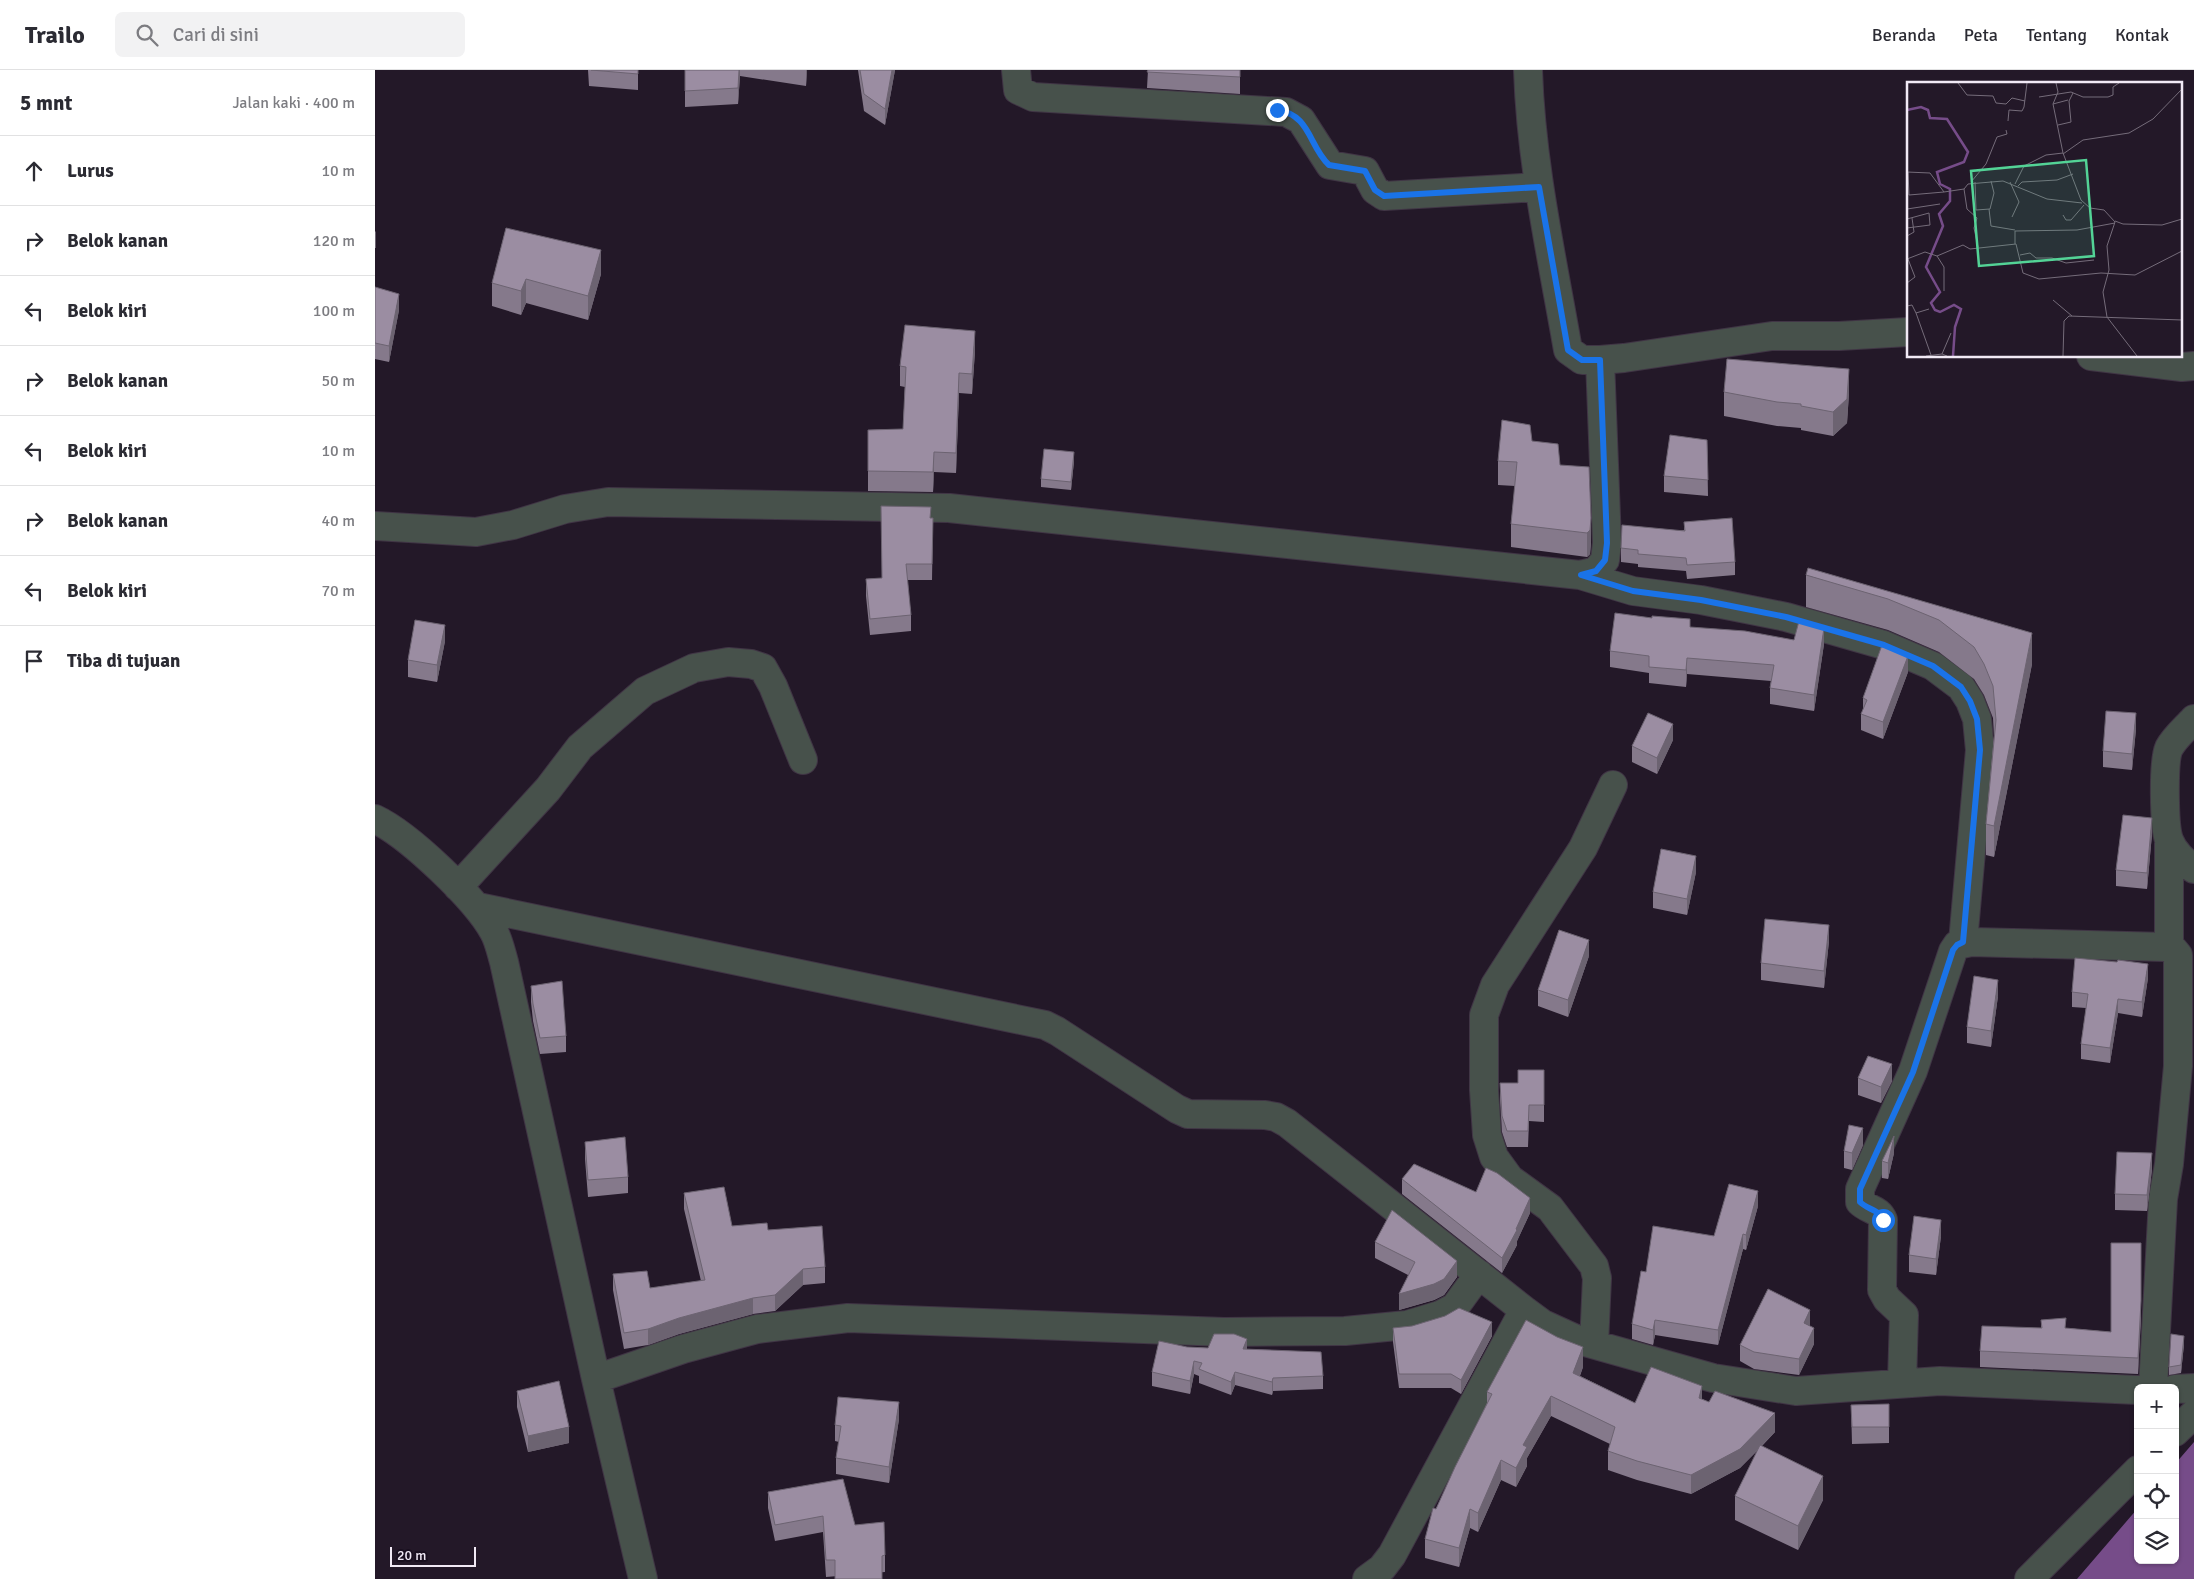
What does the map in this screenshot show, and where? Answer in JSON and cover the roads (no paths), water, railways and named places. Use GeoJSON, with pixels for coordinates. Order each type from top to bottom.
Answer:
{"type":"FeatureCollection","features":[{"type":"Feature","properties":{"kind":"street"},"geometry":{"type":"LineString","coordinates":[[1016,70],[1018,90],[1033,97],[1287,112],[1301,120],[1329,165],[1365,171],[1375,190],[1384,196],[1539,187]]}},
{"type":"Feature","properties":{"kind":"street"},"geometry":{"type":"LineString","coordinates":[[1528,70],[1529,105],[1539,187],[1568,350],[1582,360],[1624,358],[1772,336],[1839,336],[1907,332]]}},
{"type":"Feature","properties":{"kind":"street"},"geometry":{"type":"LineString","coordinates":[[2108,358],[2194,369]]}},
{"type":"Feature","properties":{"kind":"street"},"geometry":{"type":"LineString","coordinates":[[1581,575],[1596,571],[1605,560],[1607,543],[1600,360]]}},
{"type":"Feature","properties":{"kind":"street"},"geometry":{"type":"LineString","coordinates":[[375,526],[486,531],[565,509],[608,502],[949,508],[1581,575],[1633,591],[1701,600],[1786,617],[1884,645],[1933,666],[1961,687],[1970,701],[1977,719],[1980,750],[1963,942]]}},
{"type":"Feature","properties":{"kind":"street"},"geometry":{"type":"LineString","coordinates":[[458,887],[548,789],[580,747],[645,692],[694,668],[728,662],[751,664],[763,668],[773,686],[803,760]]}},
{"type":"Feature","properties":{"kind":"street"},"geometry":{"type":"LineString","coordinates":[[2169,948],[2169,840],[2166,826],[2166,760],[2169,749],[2175,740],[2194,719]]}},
{"type":"Feature","properties":{"kind":"street"},"geometry":{"type":"LineString","coordinates":[[1594,1344],[1597,1278],[1594,1266],[1550,1208],[1510,1179],[1494,1157],[1487,1135],[1484,1090],[1484,1015],[1495,985],[1583,848],[1613,785]]}},
{"type":"Feature","properties":{"kind":"street"},"geometry":{"type":"LineString","coordinates":[[375,819],[405,837],[458,887],[478,907],[495,933],[504,962],[596,1379],[643,1579]]}},
{"type":"Feature","properties":{"kind":"street"},"geometry":{"type":"LineString","coordinates":[[2169,840],[2175,852],[2194,869]]}},
{"type":"Feature","properties":{"kind":"street"},"geometry":{"type":"LineString","coordinates":[[478,907],[1045,1025],[1177,1109],[1188,1114],[1265,1115],[1276,1117],[1287,1123],[1524,1310],[1560,1333],[1594,1344],[1713,1378],[1796,1391],[1940,1381],[2134,1390]]}},
{"type":"Feature","properties":{"kind":"street"},"geometry":{"type":"LineString","coordinates":[[1901,1383],[1905,1320],[1904,1315],[1887,1299],[1882,1290],[1883,1220],[1878,1212],[1864,1206],[1860,1202],[1859,1196],[1860,1189],[1913,1072],[1953,950],[1963,942],[2169,948],[2173,949],[2178,955],[2178,1056],[2169,1164],[2163,1199],[2153,1384]]}},
{"type":"Feature","properties":{"kind":"street"},"geometry":{"type":"LineString","coordinates":[[596,1379],[683,1349],[757,1329],[848,1318],[1224,1332],[1345,1331],[1407,1325],[1440,1315],[1455,1307],[1479,1274]]}},
{"type":"Feature","properties":{"kind":"street"},"geometry":{"type":"LineString","coordinates":[[1367,1579],[1382,1568],[1392,1555],[1524,1310]]}},
{"type":"Feature","properties":{"kind":"street"},"geometry":{"type":"LineString","coordinates":[[2179,1389],[2194,1388]]}},
{"type":"Feature","properties":{"kind":"street"},"geometry":{"type":"LineString","coordinates":[[2178,1429],[2194,1414]]}},
{"type":"Feature","properties":{"kind":"street"},"geometry":{"type":"LineString","coordinates":[[2029,1579],[2134,1474]]}}]}
